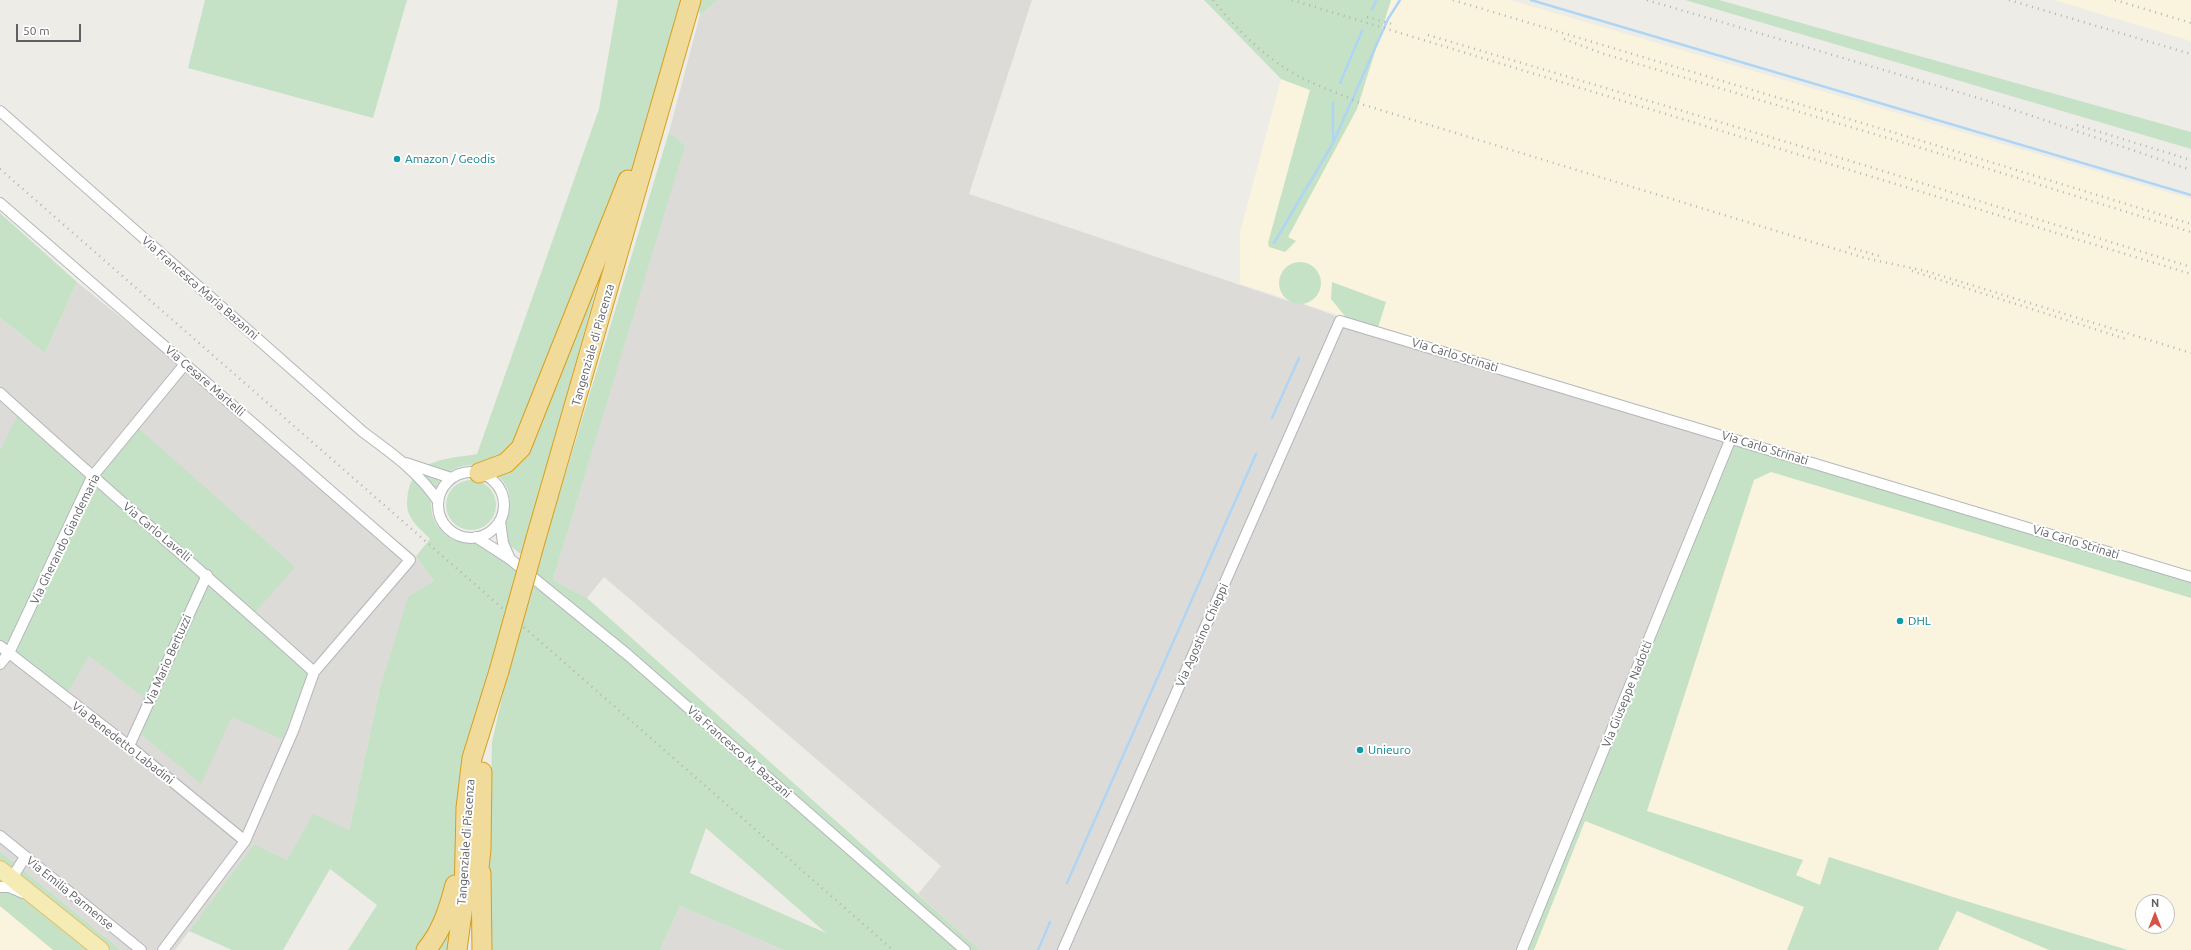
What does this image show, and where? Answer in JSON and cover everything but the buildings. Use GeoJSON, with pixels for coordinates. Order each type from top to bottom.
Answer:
{"type":"FeatureCollection","features":[{"type":"Feature","properties":{"kind":"highway","name":"Tangenziale di Piacenza"},"geometry":{"type":"LineString","coordinates":[[457,950],[464,898],[466,808],[472,758],[499,671],[691,0]]}},
{"type":"Feature","properties":{"kind":"highway"},"geometry":{"type":"LineString","coordinates":[[479,473],[506,463],[521,448],[623,194],[652,102],[672,68]]}},
{"type":"Feature","properties":{"kind":"highway","name":"Tangenziale di Piacenza"},"geometry":{"type":"LineString","coordinates":[[469,950],[481,849],[483,760],[493,690]]}},
{"type":"Feature","properties":{"kind":"highway"},"geometry":{"type":"LineString","coordinates":[[426,950],[435,940],[449,908],[458,876],[466,808]]}},
{"type":"Feature","properties":{"kind":"highway"},"geometry":{"type":"LineString","coordinates":[[481,849],[482,950]]}},
{"type":"Feature","properties":{"kind":"main road","name":"Via Emilia Parmense"},"geometry":{"type":"LineString","coordinates":[[4,878],[34,897],[101,950]]}},
{"type":"Feature","properties":{"kind":"street","name":"Via Francesca Maria Bazanni"},"geometry":{"type":"LineString","coordinates":[[0,111],[363,432],[403,462]]}},
{"type":"Feature","properties":{"kind":"street","name":"Via Cesare Martelli"},"geometry":{"type":"LineString","coordinates":[[0,203],[410,560],[314,672]]}},
{"type":"Feature","properties":{"kind":"street","name":"Via Carlo Strinati"},"geometry":{"type":"LineString","coordinates":[[1340,321],[2191,577]]}},
{"type":"Feature","properties":{"kind":"street","name":"Via Agostino Chieppi"},"geometry":{"type":"LineString","coordinates":[[1064,950],[1340,321]]}},
{"type":"Feature","properties":{"kind":"street","name":"Via Gherando Giandemaria"},"geometry":{"type":"LineString","coordinates":[[0,664],[9,653],[92,477],[185,364]]}},
{"type":"Feature","properties":{"kind":"street","name":"Via Carlo Lavelli"},"geometry":{"type":"LineString","coordinates":[[0,393],[92,477],[207,575],[314,672]]}},
{"type":"Feature","properties":{"kind":"street","name":"Via Giuseppe Nadotti"},"geometry":{"type":"LineString","coordinates":[[1522,950],[1732,438]]}},
{"type":"Feature","properties":{"kind":"street"},"geometry":{"type":"LineString","coordinates":[[403,462],[451,478]]}},
{"type":"Feature","properties":{"kind":"street"},"geometry":{"type":"LineString","coordinates":[[403,462],[431,490],[438,501]]}},
{"type":"Feature","properties":{"kind":"street"},"geometry":{"type":"LineString","coordinates":[[470,472],[479,473],[496,484],[501,492],[503,511],[500,521],[494,528],[476,537],[466,538],[449,530],[439,513],[438,501],[444,485],[451,478],[470,472]]}},
{"type":"Feature","properties":{"kind":"street","name":"Via Francesco M. Bazzani"},"geometry":{"type":"LineString","coordinates":[[500,521],[503,543],[510,559]]}},
{"type":"Feature","properties":{"kind":"street","name":"Via Francesco M. Bazzani"},"geometry":{"type":"LineString","coordinates":[[476,537],[510,559],[628,655],[965,950]]}},
{"type":"Feature","properties":{"kind":"street","name":"Via Mario Bertuzzi"},"geometry":{"type":"LineString","coordinates":[[129,746],[207,575]]}},
{"type":"Feature","properties":{"kind":"street","name":"Via Benedetto Labadini"},"geometry":{"type":"LineString","coordinates":[[0,646],[129,746],[245,841]]}},
{"type":"Feature","properties":{"kind":"street"},"geometry":{"type":"LineString","coordinates":[[163,950],[245,841],[293,731],[314,672]]}},
{"type":"Feature","properties":{"kind":"street","name":"Via Emilia Parmense"},"geometry":{"type":"LineString","coordinates":[[0,836],[141,950]]}},
{"type":"Feature","properties":{"kind":"street"},"geometry":{"type":"LineString","coordinates":[[4,878],[26,857]]}},
{"type":"Feature","properties":{"kind":"shaded area"},"geometry":{"type":"Polygon","coordinates":[[[718,0],[1032,0],[969,194],[1288,301],[1303,304],[1377,331],[1731,437],[1521,950],[980,950],[918,894],[941,866],[604,577],[587,598],[553,580],[684,146],[669,132],[700,15],[718,0]]]}},
{"type":"Feature","properties":{"kind":"shaded area"},"geometry":{"type":"Polygon","coordinates":[[[1391,0],[1510,0],[2191,199],[2191,950],[1521,950],[1731,437],[1240,284],[1240,232],[1281,79],[1357,109],[1391,0]]]}},
{"type":"Feature","properties":{"kind":"shaded area"},"geometry":{"type":"Polygon","coordinates":[[[2054,0],[2191,0],[2191,41],[2054,0]]]}},
{"type":"Feature","properties":{"kind":"shaded area"},"geometry":{"type":"Polygon","coordinates":[[[77,282],[416,556],[434,581],[379,692],[349,830],[287,860],[254,844],[175,950],[121,950],[0,851],[0,318],[45,353],[77,282]]]}},
{"type":"Feature","properties":{"kind":"shaded area"},"geometry":{"type":"Polygon","coordinates":[[[0,906],[53,950],[0,950],[0,906]]]}},
{"type":"Feature","properties":{"kind":"shaded area"},"geometry":{"type":"Polygon","coordinates":[[[680,906],[784,950],[660,950],[680,906]]]}},
{"type":"Feature","properties":{"kind":"green space"},"geometry":{"type":"Polygon","coordinates":[[[205,0],[407,0],[373,118],[188,68],[205,0]]]}},
{"type":"Feature","properties":{"kind":"green space"},"geometry":{"type":"Polygon","coordinates":[[[618,0],[685,0],[606,254],[522,555],[512,548],[505,535],[509,502],[509,494],[506,485],[499,477],[482,467],[466,466],[452,471],[440,481],[433,494],[432,509],[436,524],[452,539],[459,542],[474,543],[537,568],[669,132],[685,146],[553,580],[587,598],[980,950],[784,950],[680,906],[660,950],[487,950],[492,742],[510,662],[496,644],[467,753],[457,886],[447,950],[348,950],[377,905],[330,869],[283,950],[232,950],[189,931],[254,844],[287,860],[313,814],[349,830],[379,692],[408,597],[434,581],[416,556],[430,539],[414,522],[409,513],[407,507],[408,492],[412,481],[418,472],[425,466],[444,459],[477,454],[599,109],[618,0]],[[706,828],[690,873],[826,933],[706,828]]]}},
{"type":"Feature","properties":{"kind":"green space"},"geometry":{"type":"Polygon","coordinates":[[[698,0],[718,0],[700,15],[698,0]]]}},
{"type":"Feature","properties":{"kind":"green space"},"geometry":{"type":"Polygon","coordinates":[[[1204,0],[1391,0],[1357,109],[1288,237],[1296,241],[1285,252],[1269,247],[1268,243],[1310,90],[1281,79],[1204,0]]]}},
{"type":"Feature","properties":{"kind":"green space"},"geometry":{"type":"Polygon","coordinates":[[[1685,0],[1719,0],[2191,132],[2191,149],[1685,0]]]}},
{"type":"Feature","properties":{"kind":"green space"},"geometry":{"type":"Polygon","coordinates":[[[0,213],[77,282],[45,353],[0,318],[0,213]]]}},
{"type":"Feature","properties":{"kind":"green space"},"geometry":{"type":"Polygon","coordinates":[[[1296,262],[1304,262],[1315,268],[1321,279],[1321,287],[1315,298],[1304,304],[1296,304],[1285,298],[1279,287],[1279,279],[1285,268],[1296,262]]]}},
{"type":"Feature","properties":{"kind":"green space"},"geometry":{"type":"Polygon","coordinates":[[[1332,282],[1386,302],[1377,331],[1348,320],[1331,299],[1332,282]]]}},
{"type":"Feature","properties":{"kind":"green space"},"geometry":{"type":"Polygon","coordinates":[[[18,414],[94,478],[136,426],[295,567],[252,616],[312,668],[282,739],[232,717],[201,784],[141,734],[161,690],[146,699],[89,656],[65,697],[0,645],[0,451],[18,414]]]}},
{"type":"Feature","properties":{"kind":"green space"},"geometry":{"type":"Polygon","coordinates":[[[1731,437],[2191,577],[2191,598],[1771,472],[1754,480],[1647,811],[1803,860],[1796,875],[1820,885],[1829,857],[1956,898],[2128,950],[2049,950],[1957,911],[1938,950],[1787,950],[1804,907],[1585,821],[1534,950],[1521,950],[1731,437]]]}},
{"type":"Feature","properties":{"kind":"green space"},"geometry":{"type":"Polygon","coordinates":[[[466,480],[476,480],[489,487],[496,500],[496,510],[489,523],[476,530],[466,530],[457,526],[450,519],[446,510],[446,500],[450,491],[457,484],[466,480]]]}},
{"type":"Feature","properties":{"kind":"green space"},"geometry":{"type":"Polygon","coordinates":[[[0,851],[121,950],[53,950],[0,906],[0,851]]]}},
{"type":"Feature","properties":{"kind":"waterway"},"geometry":{"type":"LineString","coordinates":[[1372,10],[1376,0]]}},
{"type":"Feature","properties":{"kind":"waterway"},"geometry":{"type":"LineString","coordinates":[[1274,243],[1333,143],[1388,19],[1400,0]]}},
{"type":"Feature","properties":{"kind":"waterway"},"geometry":{"type":"LineString","coordinates":[[1531,0],[2191,195]]}},
{"type":"Feature","properties":{"kind":"waterway"},"geometry":{"type":"LineString","coordinates":[[1340,83],[1362,31]]}},
{"type":"Feature","properties":{"kind":"waterway"},"geometry":{"type":"LineString","coordinates":[[1333,103],[1333,141]]}},
{"type":"Feature","properties":{"kind":"waterway"},"geometry":{"type":"LineString","coordinates":[[1272,418],[1299,358]]}},
{"type":"Feature","properties":{"kind":"waterway"},"geometry":{"type":"LineString","coordinates":[[1067,883],[1256,454]]}},
{"type":"Feature","properties":{"kind":"waterway"},"geometry":{"type":"LineString","coordinates":[[1038,950],[1050,922]]}},
{"type":"Feature","properties":{"kind":"railway"},"geometry":{"type":"LineString","coordinates":[[1213,0],[1232,23],[1253,44],[1276,62],[1302,78],[1364,105],[1865,258],[1926,271],[2191,353]]}},
{"type":"Feature","properties":{"kind":"railway"},"geometry":{"type":"LineString","coordinates":[[1292,0],[2191,274]]}},
{"type":"Feature","properties":{"kind":"railway"},"geometry":{"type":"LineString","coordinates":[[1453,0],[1932,144],[2191,224]]}},
{"type":"Feature","properties":{"kind":"railway"},"geometry":{"type":"LineString","coordinates":[[1647,0],[1985,100],[2191,170]]}},
{"type":"Feature","properties":{"kind":"railway"},"geometry":{"type":"LineString","coordinates":[[2009,0],[2191,54]]}},
{"type":"Feature","properties":{"kind":"railway"},"geometry":{"type":"LineString","coordinates":[[2115,0],[2191,23]]}},
{"type":"Feature","properties":{"kind":"railway"},"geometry":{"type":"LineString","coordinates":[[1367,17],[1396,25]]}},
{"type":"Feature","properties":{"kind":"railway"},"geometry":{"type":"LineString","coordinates":[[1428,35],[1867,166],[2191,267]]}},
{"type":"Feature","properties":{"kind":"railway"},"geometry":{"type":"LineString","coordinates":[[1564,39],[1601,53],[1928,150],[2191,232]]}},
{"type":"Feature","properties":{"kind":"railway"},"geometry":{"type":"LineString","coordinates":[[2077,125],[2191,160]]}},
{"type":"Feature","properties":{"kind":"railway"},"geometry":{"type":"LineString","coordinates":[[0,169],[893,950]]}},
{"type":"Feature","properties":{"kind":"railway"},"geometry":{"type":"LineString","coordinates":[[1849,247],[1879,256]]}},
{"type":"Feature","properties":{"kind":"railway"},"geometry":{"type":"LineString","coordinates":[[1912,271],[2129,340]]}},
{"type":"Feature","properties":{"kind":"place","name":"Amazon / Geodis"},"geometry":{"type":"Point","coordinates":[397,159]}},
{"type":"Feature","properties":{"kind":"place","name":"DHL"},"geometry":{"type":"Point","coordinates":[1900,621]}},
{"type":"Feature","properties":{"kind":"place","name":"Unieuro"},"geometry":{"type":"Point","coordinates":[1360,750]}}]}
